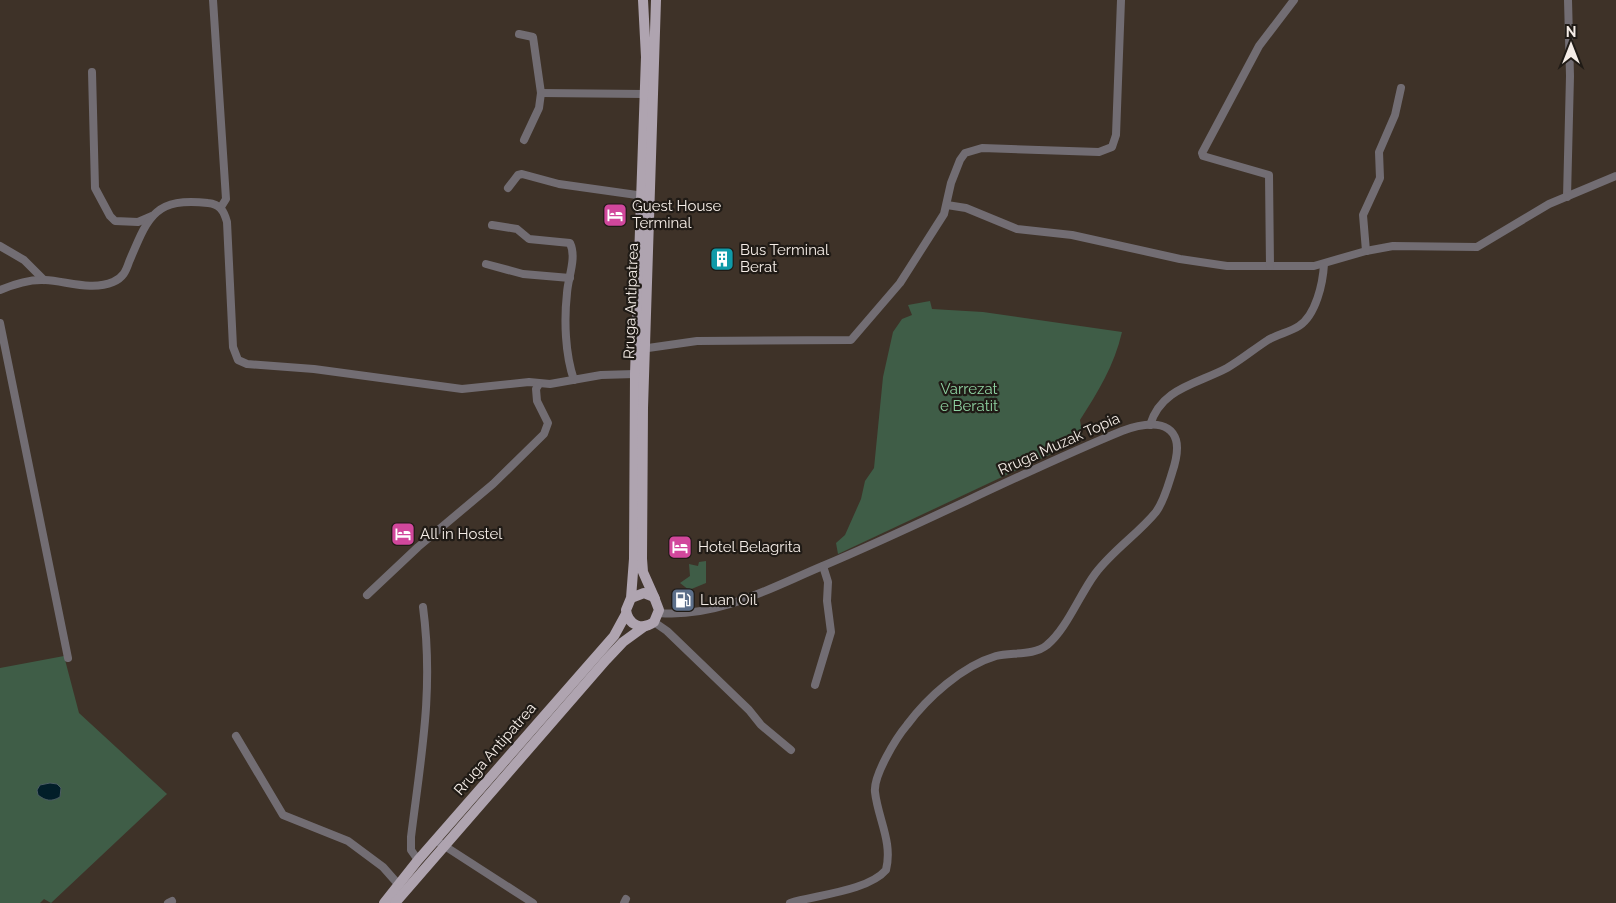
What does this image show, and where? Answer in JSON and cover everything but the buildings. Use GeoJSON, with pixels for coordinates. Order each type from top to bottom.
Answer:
{"type":"FeatureCollection","features":[{"type":"Feature","properties":{"kind":"main road","name":"Rruga Antipatrea"},"geometry":{"type":"LineString","coordinates":[[395,903],[440,842],[614,636],[626,614],[626,607],[631,598],[639,474],[640,349],[650,57],[643,0]]}},
{"type":"Feature","properties":{"kind":"main road","name":"Rruga Antipatrea"},"geometry":{"type":"LineString","coordinates":[[645,196],[644,94],[656,0]]}},
{"type":"Feature","properties":{"kind":"main road","name":"Rruga Antipatrea"},"geometry":{"type":"LineString","coordinates":[[384,903],[418,860],[440,842],[623,642],[653,621],[656,600],[643,572],[635,374],[640,349]]}},
{"type":"Feature","properties":{"kind":"main road"},"geometry":{"type":"LineString","coordinates":[[631,598],[644,593],[656,600]]}},
{"type":"Feature","properties":{"kind":"main road"},"geometry":{"type":"LineString","coordinates":[[626,614],[635,625],[653,621]]}},
{"type":"Feature","properties":{"kind":"street"},"geometry":{"type":"LineString","coordinates":[[213,0],[226,199],[221,207]]}},
{"type":"Feature","properties":{"kind":"street"},"geometry":{"type":"LineString","coordinates":[[640,349],[697,341],[850,340],[900,283],[944,214],[954,171],[965,153],[973,149],[982,148],[1099,152],[1112,147],[1116,135],[1121,0]]}},
{"type":"Feature","properties":{"kind":"street"},"geometry":{"type":"LineString","coordinates":[[1270,266],[1269,175],[1203,156],[1202,153],[1259,46],[1294,0]]}},
{"type":"Feature","properties":{"kind":"street"},"geometry":{"type":"LineString","coordinates":[[1568,0],[1570,76],[1568,197]]}},
{"type":"Feature","properties":{"kind":"street"},"geometry":{"type":"LineString","coordinates":[[519,34],[533,37],[541,93],[539,108],[524,140]]}},
{"type":"Feature","properties":{"kind":"street"},"geometry":{"type":"LineString","coordinates":[[92,72],[95,113],[94,178],[97,193],[110,216],[115,221],[138,222],[152,216],[166,205],[176,202],[215,204],[221,207],[227,222],[233,347],[238,360],[247,364],[314,369],[462,389],[529,382],[539,384],[635,374]]}},
{"type":"Feature","properties":{"kind":"street"},"geometry":{"type":"LineString","coordinates":[[1366,251],[1364,215],[1380,178],[1379,152],[1395,115],[1400,88]]}},
{"type":"Feature","properties":{"kind":"street"},"geometry":{"type":"LineString","coordinates":[[541,93],[625,96],[644,94]]}},
{"type":"Feature","properties":{"kind":"street"},"geometry":{"type":"LineString","coordinates":[[508,188],[518,175],[522,174],[559,184],[645,196]]}},
{"type":"Feature","properties":{"kind":"street"},"geometry":{"type":"LineString","coordinates":[[947,204],[966,208],[1021,230],[1072,235],[1180,259],[1217,265],[1324,264],[1366,251],[1406,246],[1477,247],[1549,204],[1616,176]]}},
{"type":"Feature","properties":{"kind":"street"},"geometry":{"type":"LineString","coordinates":[[0,290],[16,284],[44,280],[75,285],[113,282],[124,275],[144,228],[152,216]]}},
{"type":"Feature","properties":{"kind":"street"},"geometry":{"type":"LineString","coordinates":[[492,225],[517,229],[529,239],[570,243],[572,257],[566,312],[569,355],[574,380]]}},
{"type":"Feature","properties":{"kind":"street"},"geometry":{"type":"LineString","coordinates":[[0,246],[24,260],[44,280]]}},
{"type":"Feature","properties":{"kind":"street"},"geometry":{"type":"LineString","coordinates":[[486,264],[523,274],[570,278]]}},
{"type":"Feature","properties":{"kind":"street"},"geometry":{"type":"LineString","coordinates":[[790,903],[857,886],[878,878],[886,870],[888,847],[874,791],[880,772],[907,725],[925,705],[956,678],[975,665],[995,656],[1031,652],[1045,647],[1055,638],[1095,574],[1160,505],[1174,466],[1176,442],[1168,429],[1150,425],[1161,402],[1181,387],[1228,368],[1270,339],[1296,328],[1304,322],[1315,304],[1324,264]]}},
{"type":"Feature","properties":{"kind":"street"},"geometry":{"type":"LineString","coordinates":[[0,323],[68,658]]}},
{"type":"Feature","properties":{"kind":"street"},"geometry":{"type":"LineString","coordinates":[[367,595],[418,547],[494,484],[544,434],[548,423],[536,395],[536,389],[539,384]]}},
{"type":"Feature","properties":{"kind":"street","name":"Rruga Muzak Topia"},"geometry":{"type":"LineString","coordinates":[[653,621],[703,611],[751,598],[871,546],[1091,444],[1138,426],[1150,425]]}},
{"type":"Feature","properties":{"kind":"street"},"geometry":{"type":"LineString","coordinates":[[815,684],[831,632],[827,601],[828,582],[823,566]]}},
{"type":"Feature","properties":{"kind":"street"},"geometry":{"type":"LineString","coordinates":[[418,860],[411,850],[410,837],[424,742],[428,695],[428,644],[423,607]]}},
{"type":"Feature","properties":{"kind":"street"},"geometry":{"type":"LineString","coordinates":[[653,621],[667,631],[749,710],[761,725],[791,750]]}},
{"type":"Feature","properties":{"kind":"street"},"geometry":{"type":"LineString","coordinates":[[236,736],[283,814],[348,841],[384,867],[398,884]]}},
{"type":"Feature","properties":{"kind":"street"},"geometry":{"type":"LineString","coordinates":[[440,842],[533,903]]}},
{"type":"Feature","properties":{"kind":"green space","name":"Varrezat e Beratit"},"geometry":{"type":"Polygon","coordinates":[[[930,301],[932,309],[983,312],[1122,332],[1110,367],[1080,420],[1083,439],[838,554],[836,543],[845,535],[861,499],[865,481],[874,468],[883,377],[893,332],[902,319],[912,315],[908,305],[930,301]]]}},
{"type":"Feature","properties":{"kind":"green space"},"geometry":{"type":"Polygon","coordinates":[[[706,561],[706,583],[689,590],[680,583],[690,576],[689,564],[698,566],[699,562],[706,561]]]}},
{"type":"Feature","properties":{"kind":"green space"},"geometry":{"type":"Polygon","coordinates":[[[64,656],[79,713],[167,794],[51,903],[44,899],[40,903],[0,903],[0,668],[64,656]]]}},
{"type":"Feature","properties":{"kind":"water"},"geometry":{"type":"Polygon","coordinates":[[[57,784],[61,788],[60,797],[54,800],[44,799],[38,795],[37,790],[40,785],[57,784]]]}},
{"type":"Feature","properties":{"kind":"place","name":"Guest House Terminal"},"geometry":{"type":"Point","coordinates":[615,215]}},
{"type":"Feature","properties":{"kind":"place","name":"Bus Terminal Berat"},"geometry":{"type":"Point","coordinates":[722,259]}},
{"type":"Feature","properties":{"kind":"place","name":"All in Hostel"},"geometry":{"type":"Point","coordinates":[403,534]}},
{"type":"Feature","properties":{"kind":"place","name":"Hotel Belagrita"},"geometry":{"type":"Point","coordinates":[680,547]}},
{"type":"Feature","properties":{"kind":"place","name":"Luan Oil"},"geometry":{"type":"Point","coordinates":[683,600]}}]}
